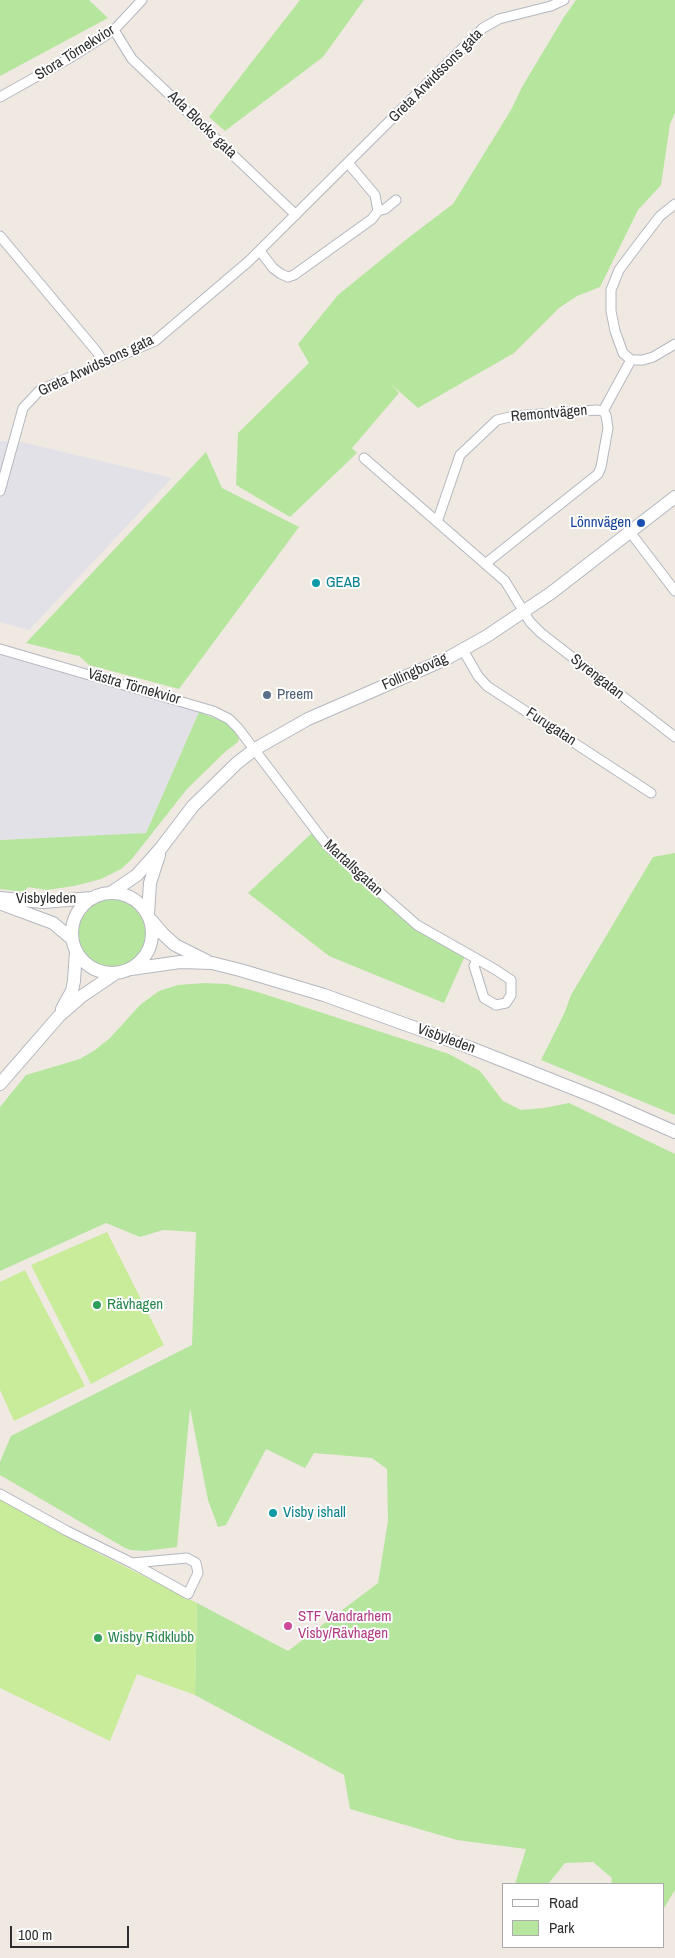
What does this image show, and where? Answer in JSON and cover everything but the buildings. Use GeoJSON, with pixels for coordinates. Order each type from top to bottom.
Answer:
{"type":"FeatureCollection","features":[{"type":"Feature","properties":{"kind":"main road","name":"Follingboväg"},"geometry":{"type":"LineString","coordinates":[[112,892],[137,875],[161,848],[199,799],[237,763],[255,749],[308,719],[429,667],[463,650],[525,612],[675,497]]}},
{"type":"Feature","properties":{"kind":"main road","name":"Follingboväg"},"geometry":{"type":"LineString","coordinates":[[150,917],[150,883],[161,848]]}},
{"type":"Feature","properties":{"kind":"main road"},"geometry":{"type":"LineString","coordinates":[[59,1016],[72,991],[76,972],[74,945],[73,925],[81,907],[92,898],[112,892],[131,897],[139,902],[150,917],[153,932],[150,948],[144,958],[131,969],[116,973],[95,970],[86,964],[74,945]]}},
{"type":"Feature","properties":{"kind":"main road","name":"Visbyleden"},"geometry":{"type":"LineString","coordinates":[[0,898],[43,902],[92,898]]}},
{"type":"Feature","properties":{"kind":"main road","name":"Visbyleden"},"geometry":{"type":"LineString","coordinates":[[0,903],[53,923],[74,945]]}},
{"type":"Feature","properties":{"kind":"main road","name":"Visbyleden"},"geometry":{"type":"LineString","coordinates":[[150,917],[162,934],[175,945],[212,963],[324,995],[471,1048],[600,1098],[675,1132]]}},
{"type":"Feature","properties":{"kind":"main road","name":"Visbyleden"},"geometry":{"type":"LineString","coordinates":[[131,969],[169,963],[212,963]]}},
{"type":"Feature","properties":{"kind":"main road"},"geometry":{"type":"LineString","coordinates":[[0,1084],[59,1016],[82,996],[116,973]]}},
{"type":"Feature","properties":{"kind":"street","name":"Stora Törnekvior"},"geometry":{"type":"LineString","coordinates":[[0,97],[68,59],[114,30],[142,0]]}},
{"type":"Feature","properties":{"kind":"street","name":"Greta Arwidssons gata"},"geometry":{"type":"LineString","coordinates":[[0,491],[24,408],[40,390],[155,340],[260,251],[483,28],[499,20],[551,6],[564,0]]}},
{"type":"Feature","properties":{"kind":"street","name":"Ada Blocks gata"},"geometry":{"type":"LineString","coordinates":[[114,30],[132,59],[296,215]]}},
{"type":"Feature","properties":{"kind":"street"},"geometry":{"type":"LineString","coordinates":[[348,164],[375,195],[378,211]]}},
{"type":"Feature","properties":{"kind":"street"},"geometry":{"type":"LineString","coordinates":[[260,251],[273,268],[281,274],[288,277],[294,275],[372,219],[378,211],[385,209],[396,200]]}},
{"type":"Feature","properties":{"kind":"street"},"geometry":{"type":"LineString","coordinates":[[675,204],[660,216],[619,270],[611,290],[611,311],[615,331],[623,353],[631,360],[643,360],[653,357],[675,344]]}},
{"type":"Feature","properties":{"kind":"street"},"geometry":{"type":"LineString","coordinates":[[0,236],[97,352],[103,362]]}},
{"type":"Feature","properties":{"kind":"street","name":"Remontvägen"},"geometry":{"type":"LineString","coordinates":[[603,412],[631,360]]}},
{"type":"Feature","properties":{"kind":"street","name":"Remontvägen"},"geometry":{"type":"LineString","coordinates":[[437,522],[460,455],[497,420],[504,417],[523,415],[597,410],[606,414],[608,428],[598,474],[485,564]]}},
{"type":"Feature","properties":{"kind":"street"},"geometry":{"type":"LineString","coordinates":[[364,458],[505,581],[525,612]]}},
{"type":"Feature","properties":{"kind":"street"},"geometry":{"type":"LineString","coordinates":[[630,532],[675,592]]}},
{"type":"Feature","properties":{"kind":"street","name":"Syrengatan"},"geometry":{"type":"LineString","coordinates":[[525,612],[530,622],[541,633],[675,737]]}},
{"type":"Feature","properties":{"kind":"street","name":"Västra Törnekvior"},"geometry":{"type":"LineString","coordinates":[[0,649],[213,711],[235,724],[255,749]]}},
{"type":"Feature","properties":{"kind":"street","name":"Furugatan"},"geometry":{"type":"LineString","coordinates":[[463,650],[478,676],[487,686],[652,793]]}},
{"type":"Feature","properties":{"kind":"street","name":"Martallsgatan"},"geometry":{"type":"LineString","coordinates":[[255,749],[332,850],[417,925],[477,959],[511,980],[511,994],[506,1003],[496,1005],[484,998],[474,966],[477,959]]}},
{"type":"Feature","properties":{"kind":"street"},"geometry":{"type":"LineString","coordinates":[[0,1494],[67,1531],[132,1562],[188,1594],[198,1573],[196,1563],[187,1558],[132,1562]]}},
{"type":"Feature","properties":{"kind":"shaded area"},"geometry":{"type":"Polygon","coordinates":[[[0,441],[22,442],[172,478],[29,630],[0,622],[0,441]]]}},
{"type":"Feature","properties":{"kind":"shaded area"},"geometry":{"type":"Polygon","coordinates":[[[0,653],[61,669],[199,712],[146,833],[0,840],[0,653]]]}},
{"type":"Feature","properties":{"kind":"green space"},"geometry":{"type":"Polygon","coordinates":[[[0,0],[89,0],[108,18],[0,76],[0,0]]]}},
{"type":"Feature","properties":{"kind":"green space"},"geometry":{"type":"Polygon","coordinates":[[[300,0],[364,0],[323,57],[225,131],[209,117],[300,0]]]}},
{"type":"Feature","properties":{"kind":"green space"},"geometry":{"type":"Polygon","coordinates":[[[576,0],[675,0],[675,113],[670,124],[661,185],[638,210],[600,287],[577,296],[559,308],[514,353],[418,408],[392,385],[399,393],[352,448],[357,453],[290,517],[236,485],[238,433],[309,363],[298,344],[338,295],[453,204],[576,0]]]}},
{"type":"Feature","properties":{"kind":"green space"},"geometry":{"type":"Polygon","coordinates":[[[206,452],[222,488],[299,527],[179,689],[89,665],[79,656],[26,643],[206,452]]]}},
{"type":"Feature","properties":{"kind":"green space"},"geometry":{"type":"Polygon","coordinates":[[[199,712],[229,724],[239,738],[238,742],[226,751],[187,789],[131,860],[121,869],[101,879],[74,886],[47,890],[28,887],[24,892],[0,889],[0,840],[146,833],[199,712]]]}},
{"type":"Feature","properties":{"kind":"green space"},"geometry":{"type":"Polygon","coordinates":[[[312,833],[321,844],[418,929],[465,956],[444,1003],[329,956],[248,893],[312,833]]]}},
{"type":"Feature","properties":{"kind":"green space"},"geometry":{"type":"Polygon","coordinates":[[[675,853],[675,1115],[541,1060],[564,1014],[571,995],[653,857],[675,853]]]}},
{"type":"Feature","properties":{"kind":"green space"},"geometry":{"type":"Polygon","coordinates":[[[112,898],[125,901],[137,908],[144,920],[147,933],[144,946],[137,958],[125,965],[112,968],[99,965],[87,958],[80,946],[77,933],[80,920],[87,908],[99,901],[112,898]]]}},
{"type":"Feature","properties":{"kind":"green space"},"geometry":{"type":"Polygon","coordinates":[[[227,984],[261,993],[449,1054],[480,1071],[503,1101],[521,1110],[569,1103],[675,1154],[675,1890],[665,1906],[665,1883],[611,1883],[612,1878],[593,1862],[565,1863],[549,1883],[515,1883],[526,1849],[457,1840],[350,1809],[344,1775],[195,1695],[197,1603],[288,1651],[378,1583],[388,1521],[387,1469],[372,1458],[314,1453],[305,1468],[266,1449],[226,1525],[218,1527],[208,1500],[190,1408],[177,1547],[145,1551],[125,1548],[0,1475],[0,1462],[11,1436],[192,1345],[196,1232],[163,1230],[140,1237],[106,1223],[0,1271],[0,1107],[26,1075],[80,1059],[110,1038],[140,1005],[159,991],[178,985],[227,984]]]}},
{"type":"Feature","properties":{"kind":"green space","name":"Rävhagen"},"geometry":{"type":"Polygon","coordinates":[[[107,1232],[164,1345],[91,1384],[31,1265],[107,1232]]]}},
{"type":"Feature","properties":{"kind":"green space"},"geometry":{"type":"Polygon","coordinates":[[[25,1270],[85,1386],[14,1421],[0,1390],[0,1282],[25,1270]]]}},
{"type":"Feature","properties":{"kind":"green space","name":"Wisby Ridklubb"},"geometry":{"type":"Polygon","coordinates":[[[0,1499],[92,1550],[197,1603],[195,1695],[137,1674],[110,1741],[0,1688],[0,1499]]]}},
{"type":"Feature","properties":{"kind":"place","name":"Lönnvägen"},"geometry":{"type":"Point","coordinates":[641,523]}},
{"type":"Feature","properties":{"kind":"place","name":"GEAB"},"geometry":{"type":"Point","coordinates":[316,583]}},
{"type":"Feature","properties":{"kind":"place","name":"Preem"},"geometry":{"type":"Point","coordinates":[267,695]}},
{"type":"Feature","properties":{"kind":"place","name":"Rävhagen"},"geometry":{"type":"Point","coordinates":[97,1305]}},
{"type":"Feature","properties":{"kind":"place","name":"Visby ishall"},"geometry":{"type":"Point","coordinates":[273,1513]}},
{"type":"Feature","properties":{"kind":"place","name":"STF Vandrarhem Visby/Rävhagen"},"geometry":{"type":"Point","coordinates":[288,1626]}},
{"type":"Feature","properties":{"kind":"place","name":"Wisby Ridklubb"},"geometry":{"type":"Point","coordinates":[98,1638]}}]}
